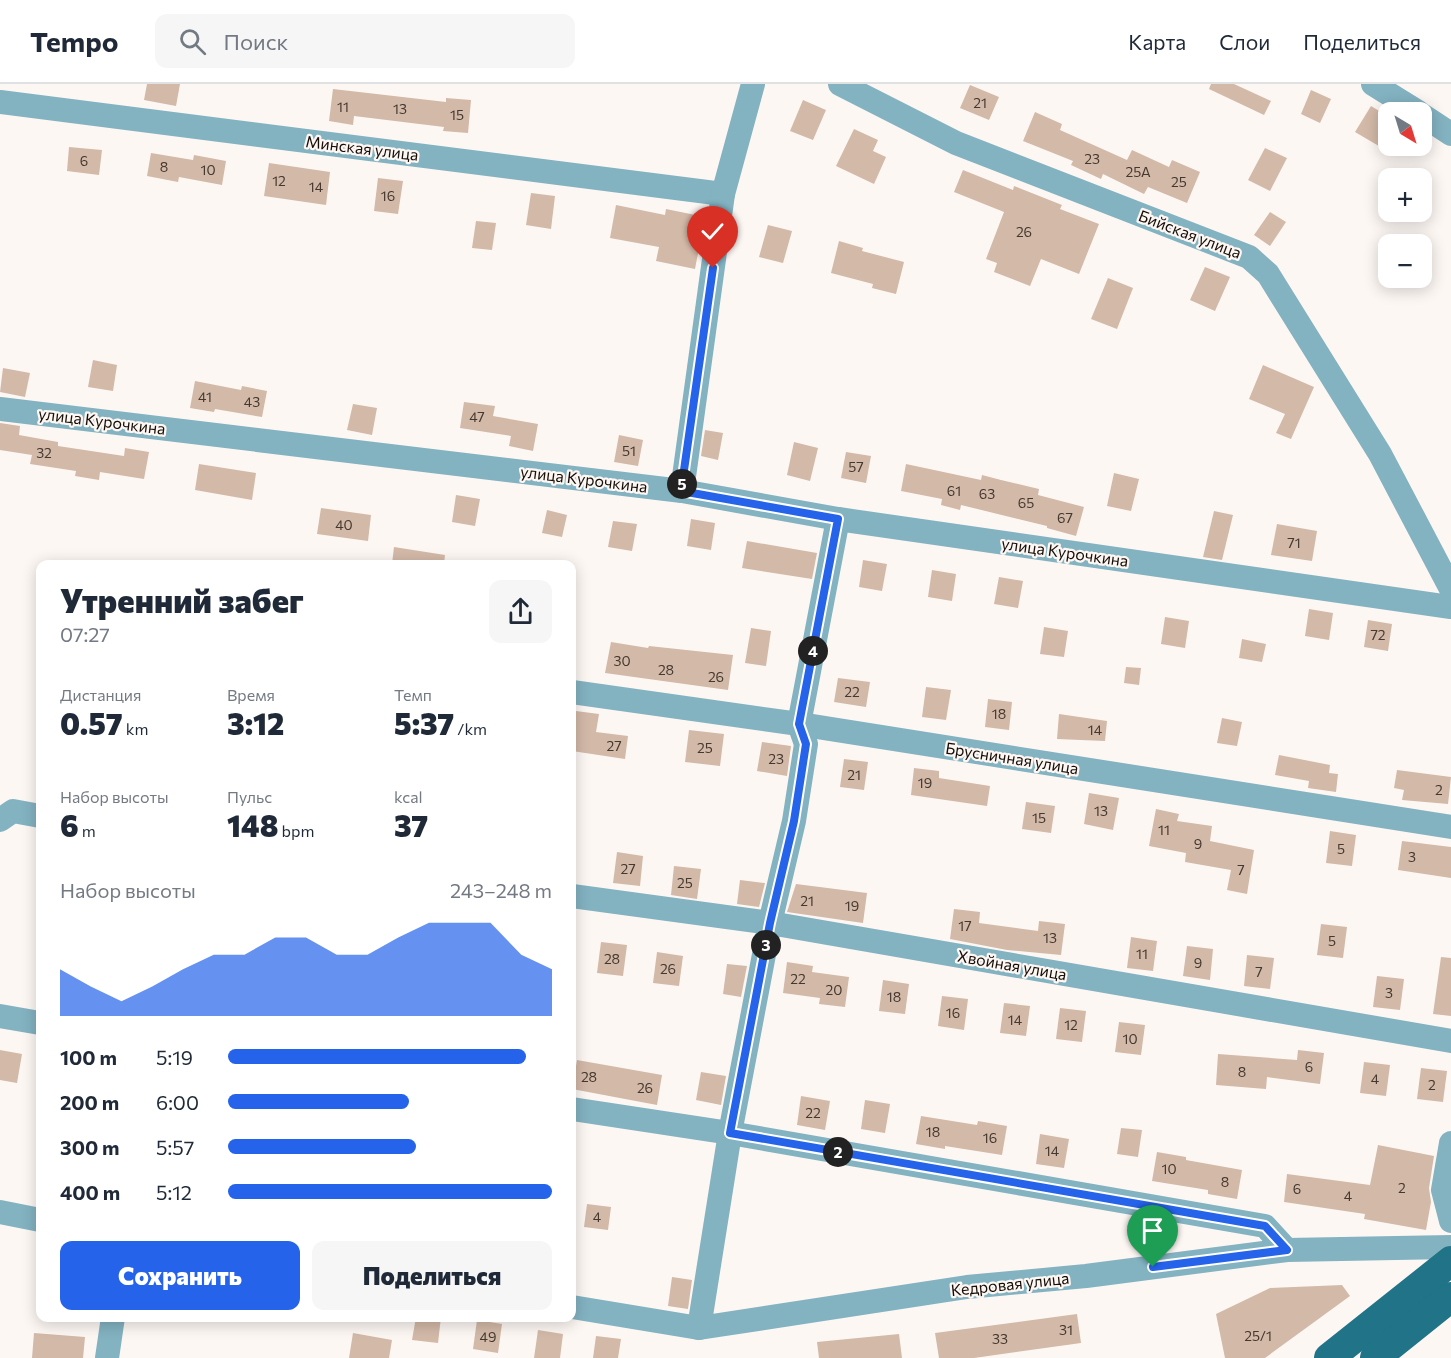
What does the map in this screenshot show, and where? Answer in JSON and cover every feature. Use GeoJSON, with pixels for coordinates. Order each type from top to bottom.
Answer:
{"type":"FeatureCollection","features":[{"type":"Feature","properties":{"kind":"main road"},"geometry":{"type":"LineString","coordinates":[[1329,1358],[1451,1261]]}},
{"type":"Feature","properties":{"kind":"main road"},"geometry":{"type":"LineString","coordinates":[[1375,1358],[1451,1297]]}},
{"type":"Feature","properties":{"kind":"street"},"geometry":{"type":"LineString","coordinates":[[681,491],[723,194],[753,84]]}},
{"type":"Feature","properties":{"kind":"street"},"geometry":{"type":"LineString","coordinates":[[1373,84],[1402,102]]}},
{"type":"Feature","properties":{"kind":"street","name":"Бийская улица"},"geometry":{"type":"LineString","coordinates":[[846,85],[956,143],[1249,257],[1268,274],[1380,454],[1451,589]]}},
{"type":"Feature","properties":{"kind":"street","name":"Минская улица"},"geometry":{"type":"LineString","coordinates":[[0,102],[723,194]]}},
{"type":"Feature","properties":{"kind":"street"},"geometry":{"type":"LineString","coordinates":[[1432,122],[1451,134]]}},
{"type":"Feature","properties":{"kind":"street","name":"улица Курочкина"},"geometry":{"type":"LineString","coordinates":[[0,409],[681,491],[838,519],[1451,607]]}},
{"type":"Feature","properties":{"kind":"street"},"geometry":{"type":"LineString","coordinates":[[699,1328],[730,1133],[770,923],[794,821],[806,744],[799,724],[838,519]]}},
{"type":"Feature","properties":{"kind":"street","name":"Брусничная улица"},"geometry":{"type":"LineString","coordinates":[[576,693],[799,724],[1451,827]]}},
{"type":"Feature","properties":{"kind":"street"},"geometry":{"type":"LineString","coordinates":[[0,820],[13,811],[36,815]]}},
{"type":"Feature","properties":{"kind":"street","name":"Хвойная улица"},"geometry":{"type":"LineString","coordinates":[[576,897],[770,923],[1451,1041]]}},
{"type":"Feature","properties":{"kind":"street"},"geometry":{"type":"LineString","coordinates":[[0,1016],[36,1022]]}},
{"type":"Feature","properties":{"kind":"street"},"geometry":{"type":"LineString","coordinates":[[576,1110],[730,1133],[1265,1226],[1287,1250]]}},
{"type":"Feature","properties":{"kind":"street"},"geometry":{"type":"LineString","coordinates":[[1451,1143],[1443,1190],[1451,1221]]}},
{"type":"Feature","properties":{"kind":"street"},"geometry":{"type":"LineString","coordinates":[[0,1212],[36,1219]]}},
{"type":"Feature","properties":{"kind":"street","name":"Кедровая улица"},"geometry":{"type":"LineString","coordinates":[[576,1308],[699,1328],[967,1287],[1086,1276],[1287,1250],[1451,1247]]}},
{"type":"Feature","properties":{"kind":"street"},"geometry":{"type":"LineString","coordinates":[[107,1358],[112,1322]]}},
{"type":"Feature","properties":{"kind":"building"},"geometry":{"type":"Polygon","coordinates":[[[147,84],[180,84],[176,106],[144,100],[147,84]]]}},
{"type":"Feature","properties":{"kind":"building"},"geometry":{"type":"Polygon","coordinates":[[[1211,84],[1234,84],[1271,101],[1264,115],[1209,89],[1211,84]]]}},
{"type":"Feature","properties":{"kind":"building"},"geometry":{"type":"Polygon","coordinates":[[[970,85],[999,97],[989,120],[960,108],[970,85]]]}},
{"type":"Feature","properties":{"kind":"building"},"geometry":{"type":"Polygon","coordinates":[[[333,89],[446,102],[446,98],[471,100],[468,133],[443,131],[444,127],[354,116],[353,125],[329,121],[333,89]]]}},
{"type":"Feature","properties":{"kind":"building"},"geometry":{"type":"Polygon","coordinates":[[[1311,90],[1331,99],[1320,123],[1301,114],[1311,90]]]}},
{"type":"Feature","properties":{"kind":"building"},"geometry":{"type":"Polygon","coordinates":[[[803,100],[826,110],[813,140],[790,131],[803,100]]]}},
{"type":"Feature","properties":{"kind":"building"},"geometry":{"type":"Polygon","coordinates":[[[1371,106],[1378,110],[1378,146],[1355,132],[1371,106]]]}},
{"type":"Feature","properties":{"kind":"building"},"geometry":{"type":"Polygon","coordinates":[[[1035,112],[1062,124],[1060,130],[1127,160],[1132,150],[1169,167],[1172,160],[1200,172],[1187,203],[1148,187],[1144,194],[1103,174],[1101,179],[1071,165],[1073,161],[1023,141],[1035,112]]]}},
{"type":"Feature","properties":{"kind":"building"},"geometry":{"type":"Polygon","coordinates":[[[854,129],[878,140],[873,151],[886,157],[874,184],[836,166],[854,129]]]}},
{"type":"Feature","properties":{"kind":"building"},"geometry":{"type":"Polygon","coordinates":[[[69,147],[102,150],[99,175],[67,171],[69,147]]]}},
{"type":"Feature","properties":{"kind":"building"},"geometry":{"type":"Polygon","coordinates":[[[1265,148],[1287,158],[1270,191],[1248,180],[1265,148]]]}},
{"type":"Feature","properties":{"kind":"building"},"geometry":{"type":"Polygon","coordinates":[[[151,153],[193,160],[194,155],[226,161],[222,185],[179,177],[178,182],[147,176],[151,153]]]}},
{"type":"Feature","properties":{"kind":"building"},"geometry":{"type":"Polygon","coordinates":[[[269,163],[330,172],[326,205],[264,196],[269,163]]]}},
{"type":"Feature","properties":{"kind":"building"},"geometry":{"type":"Polygon","coordinates":[[[963,170],[1013,190],[1014,186],[1062,205],[1060,209],[1099,224],[1079,274],[1041,259],[1030,286],[994,272],[997,263],[986,259],[1004,212],[954,192],[963,170]]]}},
{"type":"Feature","properties":{"kind":"building"},"geometry":{"type":"Polygon","coordinates":[[[378,178],[403,181],[398,214],[374,211],[378,178]]]}},
{"type":"Feature","properties":{"kind":"building"},"geometry":{"type":"Polygon","coordinates":[[[531,193],[555,196],[551,229],[526,225],[531,193]]]}},
{"type":"Feature","properties":{"kind":"building"},"geometry":{"type":"Polygon","coordinates":[[[616,205],[665,215],[666,209],[705,217],[695,269],[656,261],[659,247],[610,238],[616,205]]]}},
{"type":"Feature","properties":{"kind":"building"},"geometry":{"type":"Polygon","coordinates":[[[1270,212],[1286,222],[1270,246],[1254,235],[1270,212]]]}},
{"type":"Feature","properties":{"kind":"building"},"geometry":{"type":"Polygon","coordinates":[[[476,221],[496,223],[492,250],[472,248],[476,221]]]}},
{"type":"Feature","properties":{"kind":"building"},"geometry":{"type":"Polygon","coordinates":[[[768,225],[792,231],[783,263],[759,257],[768,225]]]}},
{"type":"Feature","properties":{"kind":"building"},"geometry":{"type":"Polygon","coordinates":[[[839,241],[863,248],[862,251],[904,262],[896,294],[872,288],[873,284],[831,273],[839,241]]]}},
{"type":"Feature","properties":{"kind":"building"},"geometry":{"type":"Polygon","coordinates":[[[1205,267],[1230,277],[1215,311],[1190,300],[1205,267]]]}},
{"type":"Feature","properties":{"kind":"building"},"geometry":{"type":"Polygon","coordinates":[[[1108,278],[1133,288],[1117,329],[1091,319],[1108,278]]]}},
{"type":"Feature","properties":{"kind":"building"},"geometry":{"type":"Polygon","coordinates":[[[93,360],[117,365],[113,391],[88,387],[93,360]]]}},
{"type":"Feature","properties":{"kind":"building"},"geometry":{"type":"Polygon","coordinates":[[[1263,365],[1314,387],[1291,439],[1276,433],[1285,414],[1249,399],[1263,365]]]}},
{"type":"Feature","properties":{"kind":"building"},"geometry":{"type":"Polygon","coordinates":[[[3,368],[30,373],[25,397],[0,392],[3,368]]]}},
{"type":"Feature","properties":{"kind":"building"},"geometry":{"type":"Polygon","coordinates":[[[195,381],[241,390],[242,386],[267,391],[262,417],[215,409],[214,412],[190,408],[195,381]]]}},
{"type":"Feature","properties":{"kind":"building"},"geometry":{"type":"Polygon","coordinates":[[[464,402],[495,406],[493,416],[538,424],[533,451],[509,446],[511,436],[460,428],[464,402]]]}},
{"type":"Feature","properties":{"kind":"building"},"geometry":{"type":"Polygon","coordinates":[[[353,404],[377,408],[372,435],[347,430],[353,404]]]}},
{"type":"Feature","properties":{"kind":"building"},"geometry":{"type":"Polygon","coordinates":[[[0,423],[20,426],[19,435],[58,442],[58,446],[124,456],[125,448],[149,452],[144,479],[100,472],[99,480],[75,476],[76,471],[30,464],[32,455],[0,450],[0,423]]]}},
{"type":"Feature","properties":{"kind":"building"},"geometry":{"type":"Polygon","coordinates":[[[705,430],[723,433],[718,460],[701,456],[705,430]]]}},
{"type":"Feature","properties":{"kind":"building"},"geometry":{"type":"Polygon","coordinates":[[[619,435],[643,440],[638,466],[614,462],[619,435]]]}},
{"type":"Feature","properties":{"kind":"building"},"geometry":{"type":"Polygon","coordinates":[[[794,442],[818,448],[810,481],[787,475],[794,442]]]}},
{"type":"Feature","properties":{"kind":"building"},"geometry":{"type":"Polygon","coordinates":[[[846,452],[871,456],[866,483],[841,478],[846,452]]]}},
{"type":"Feature","properties":{"kind":"building"},"geometry":{"type":"Polygon","coordinates":[[[199,464],[256,473],[252,500],[195,490],[199,464]]]}},
{"type":"Feature","properties":{"kind":"building"},"geometry":{"type":"Polygon","coordinates":[[[906,464],[981,480],[982,475],[1039,489],[1038,495],[1084,507],[1076,536],[1047,528],[1047,526],[961,505],[960,510],[941,505],[942,499],[901,491],[906,464]]]}},
{"type":"Feature","properties":{"kind":"building"},"geometry":{"type":"Polygon","coordinates":[[[1114,473],[1139,479],[1131,511],[1107,506],[1114,473]]]}},
{"type":"Feature","properties":{"kind":"building"},"geometry":{"type":"Polygon","coordinates":[[[456,495],[480,499],[475,526],[452,522],[456,495]]]}},
{"type":"Feature","properties":{"kind":"building"},"geometry":{"type":"Polygon","coordinates":[[[321,508],[371,515],[368,541],[317,534],[321,508]]]}},
{"type":"Feature","properties":{"kind":"building"},"geometry":{"type":"Polygon","coordinates":[[[547,510],[567,515],[562,537],[542,533],[547,510]]]}},
{"type":"Feature","properties":{"kind":"building"},"geometry":{"type":"Polygon","coordinates":[[[1214,511],[1233,515],[1222,560],[1203,557],[1214,511]]]}},
{"type":"Feature","properties":{"kind":"building"},"geometry":{"type":"Polygon","coordinates":[[[691,519],[715,523],[711,550],[687,546],[691,519]]]}},
{"type":"Feature","properties":{"kind":"building"},"geometry":{"type":"Polygon","coordinates":[[[613,521],[637,524],[632,551],[608,547],[613,521]]]}},
{"type":"Feature","properties":{"kind":"building"},"geometry":{"type":"Polygon","coordinates":[[[1277,524],[1317,531],[1312,561],[1271,555],[1277,524]]]}},
{"type":"Feature","properties":{"kind":"building"},"geometry":{"type":"Polygon","coordinates":[[[747,541],[817,553],[812,579],[742,568],[747,541]]]}},
{"type":"Feature","properties":{"kind":"building"},"geometry":{"type":"Polygon","coordinates":[[[394,547],[445,555],[444,560],[392,560],[394,547]]]}},
{"type":"Feature","properties":{"kind":"building"},"geometry":{"type":"Polygon","coordinates":[[[863,560],[887,564],[882,591],[859,587],[863,560]]]}},
{"type":"Feature","properties":{"kind":"building"},"geometry":{"type":"Polygon","coordinates":[[[932,570],[956,574],[952,601],[928,597],[932,570]]]}},
{"type":"Feature","properties":{"kind":"building"},"geometry":{"type":"Polygon","coordinates":[[[999,577],[1023,581],[1018,608],[994,604],[999,577]]]}},
{"type":"Feature","properties":{"kind":"building"},"geometry":{"type":"Polygon","coordinates":[[[1309,609],[1333,613],[1329,640],[1305,636],[1309,609]]]}},
{"type":"Feature","properties":{"kind":"building"},"geometry":{"type":"Polygon","coordinates":[[[1165,617],[1189,621],[1185,648],[1161,644],[1165,617]]]}},
{"type":"Feature","properties":{"kind":"building"},"geometry":{"type":"Polygon","coordinates":[[[1368,620],[1392,624],[1388,651],[1364,647],[1368,620]]]}},
{"type":"Feature","properties":{"kind":"building"},"geometry":{"type":"Polygon","coordinates":[[[1044,627],[1068,631],[1064,657],[1040,654],[1044,627]]]}},
{"type":"Feature","properties":{"kind":"building"},"geometry":{"type":"Polygon","coordinates":[[[751,628],[771,631],[766,666],[745,663],[751,628]]]}},
{"type":"Feature","properties":{"kind":"building"},"geometry":{"type":"Polygon","coordinates":[[[1242,639],[1266,644],[1262,662],[1239,658],[1242,639]]]}},
{"type":"Feature","properties":{"kind":"building"},"geometry":{"type":"Polygon","coordinates":[[[611,642],[648,648],[649,646],[733,655],[728,690],[605,673],[611,642]]]}},
{"type":"Feature","properties":{"kind":"building"},"geometry":{"type":"Polygon","coordinates":[[[1126,667],[1141,668],[1139,685],[1124,683],[1126,667]]]}},
{"type":"Feature","properties":{"kind":"building"},"geometry":{"type":"Polygon","coordinates":[[[838,678],[870,682],[866,707],[834,702],[838,678]]]}},
{"type":"Feature","properties":{"kind":"building"},"geometry":{"type":"Polygon","coordinates":[[[926,687],[951,690],[946,720],[922,717],[926,687]]]}},
{"type":"Feature","properties":{"kind":"building"},"geometry":{"type":"Polygon","coordinates":[[[988,699],[1012,702],[1009,730],[985,727],[988,699]]]}},
{"type":"Feature","properties":{"kind":"building"},"geometry":{"type":"Polygon","coordinates":[[[576,711],[599,714],[596,732],[628,736],[625,759],[576,752],[576,711]]]}},
{"type":"Feature","properties":{"kind":"building"},"geometry":{"type":"Polygon","coordinates":[[[1059,714],[1107,721],[1105,741],[1057,739],[1059,714]]]}},
{"type":"Feature","properties":{"kind":"building"},"geometry":{"type":"Polygon","coordinates":[[[1222,718],[1242,722],[1237,746],[1217,743],[1222,718]]]}},
{"type":"Feature","properties":{"kind":"building"},"geometry":{"type":"Polygon","coordinates":[[[689,730],[724,734],[720,766],[685,762],[689,730]]]}},
{"type":"Feature","properties":{"kind":"building"},"geometry":{"type":"Polygon","coordinates":[[[762,742],[791,746],[787,776],[757,771],[762,742]]]}},
{"type":"Feature","properties":{"kind":"building"},"geometry":{"type":"Polygon","coordinates":[[[1279,755],[1330,765],[1329,773],[1338,774],[1336,792],[1308,788],[1309,781],[1275,775],[1279,755]]]}},
{"type":"Feature","properties":{"kind":"building"},"geometry":{"type":"Polygon","coordinates":[[[844,759],[868,762],[864,790],[840,787],[844,759]]]}},
{"type":"Feature","properties":{"kind":"building"},"geometry":{"type":"Polygon","coordinates":[[[914,768],[939,771],[939,778],[990,786],[987,806],[911,795],[914,768]]]}},
{"type":"Feature","properties":{"kind":"building"},"geometry":{"type":"Polygon","coordinates":[[[1397,770],[1451,777],[1448,804],[1402,800],[1404,790],[1394,788],[1397,770]]]}},
{"type":"Feature","properties":{"kind":"building"},"geometry":{"type":"Polygon","coordinates":[[[1089,793],[1119,798],[1113,830],[1084,824],[1089,793]]]}},
{"type":"Feature","properties":{"kind":"building"},"geometry":{"type":"Polygon","coordinates":[[[1026,802],[1055,806],[1051,833],[1022,829],[1026,802]]]}},
{"type":"Feature","properties":{"kind":"building"},"geometry":{"type":"Polygon","coordinates":[[[1156,809],[1179,814],[1177,821],[1212,826],[1210,841],[1254,850],[1247,894],[1227,890],[1231,870],[1185,862],[1186,853],[1149,846],[1156,809]]]}},
{"type":"Feature","properties":{"kind":"building"},"geometry":{"type":"Polygon","coordinates":[[[1330,831],[1356,835],[1352,866],[1326,863],[1330,831]]]}},
{"type":"Feature","properties":{"kind":"building"},"geometry":{"type":"Polygon","coordinates":[[[1402,841],[1451,847],[1451,878],[1398,870],[1402,841]]]}},
{"type":"Feature","properties":{"kind":"building"},"geometry":{"type":"Polygon","coordinates":[[[617,852],[643,856],[640,886],[613,883],[617,852]]]}},
{"type":"Feature","properties":{"kind":"building"},"geometry":{"type":"Polygon","coordinates":[[[674,866],[701,869],[697,899],[671,895],[674,866]]]}},
{"type":"Feature","properties":{"kind":"building"},"geometry":{"type":"Polygon","coordinates":[[[740,880],[765,883],[759,907],[737,904],[740,880]]]}},
{"type":"Feature","properties":{"kind":"building"},"geometry":{"type":"Polygon","coordinates":[[[796,884],[867,893],[863,923],[787,912],[796,884]]]}},
{"type":"Feature","properties":{"kind":"building"},"geometry":{"type":"Polygon","coordinates":[[[954,909],[980,912],[979,923],[1038,931],[1039,921],[1065,924],[1061,955],[1007,950],[950,939],[954,909]]]}},
{"type":"Feature","properties":{"kind":"building"},"geometry":{"type":"Polygon","coordinates":[[[1321,924],[1347,927],[1343,958],[1317,955],[1321,924]]]}},
{"type":"Feature","properties":{"kind":"building"},"geometry":{"type":"Polygon","coordinates":[[[1131,937],[1157,941],[1153,971],[1127,968],[1131,937]]]}},
{"type":"Feature","properties":{"kind":"building"},"geometry":{"type":"Polygon","coordinates":[[[601,942],[627,945],[623,976],[597,973],[601,942]]]}},
{"type":"Feature","properties":{"kind":"building"},"geometry":{"type":"Polygon","coordinates":[[[1187,946],[1213,949],[1210,980],[1183,976],[1187,946]]]}},
{"type":"Feature","properties":{"kind":"building"},"geometry":{"type":"Polygon","coordinates":[[[657,952],[683,956],[679,986],[653,983],[657,952]]]}},
{"type":"Feature","properties":{"kind":"building"},"geometry":{"type":"Polygon","coordinates":[[[1247,955],[1274,958],[1270,989],[1244,986],[1247,955]]]}},
{"type":"Feature","properties":{"kind":"building"},"geometry":{"type":"Polygon","coordinates":[[[1441,957],[1451,958],[1451,1016],[1433,1014],[1441,957]]]}},
{"type":"Feature","properties":{"kind":"building"},"geometry":{"type":"Polygon","coordinates":[[[787,962],[813,966],[812,972],[849,977],[845,1007],[819,1004],[820,998],[783,993],[787,962]]]}},
{"type":"Feature","properties":{"kind":"building"},"geometry":{"type":"Polygon","coordinates":[[[727,964],[747,966],[741,997],[723,994],[727,964]]]}},
{"type":"Feature","properties":{"kind":"building"},"geometry":{"type":"Polygon","coordinates":[[[1377,976],[1404,979],[1400,1010],[1373,1007],[1377,976]]]}},
{"type":"Feature","properties":{"kind":"building"},"geometry":{"type":"Polygon","coordinates":[[[883,980],[909,984],[905,1014],[879,1011],[883,980]]]}},
{"type":"Feature","properties":{"kind":"building"},"geometry":{"type":"Polygon","coordinates":[[[942,996],[968,999],[964,1030],[938,1026],[942,996]]]}},
{"type":"Feature","properties":{"kind":"building"},"geometry":{"type":"Polygon","coordinates":[[[1004,1003],[1030,1006],[1026,1036],[1000,1033],[1004,1003]]]}},
{"type":"Feature","properties":{"kind":"building"},"geometry":{"type":"Polygon","coordinates":[[[1060,1008],[1086,1011],[1082,1042],[1056,1039],[1060,1008]]]}},
{"type":"Feature","properties":{"kind":"building"},"geometry":{"type":"Polygon","coordinates":[[[1119,1022],[1145,1025],[1141,1055],[1115,1052],[1119,1022]]]}},
{"type":"Feature","properties":{"kind":"building"},"geometry":{"type":"Polygon","coordinates":[[[0,1050],[22,1054],[17,1083],[0,1080],[0,1050]]]}},
{"type":"Feature","properties":{"kind":"building"},"geometry":{"type":"Polygon","coordinates":[[[1298,1050],[1324,1053],[1320,1084],[1267,1077],[1266,1089],[1216,1085],[1218,1054],[1297,1060],[1298,1050]]]}},
{"type":"Feature","properties":{"kind":"building"},"geometry":{"type":"Polygon","coordinates":[[[577,1060],[662,1075],[657,1105],[576,1090],[577,1060]]]}},
{"type":"Feature","properties":{"kind":"building"},"geometry":{"type":"Polygon","coordinates":[[[1364,1062],[1390,1065],[1386,1096],[1360,1093],[1364,1062]]]}},
{"type":"Feature","properties":{"kind":"building"},"geometry":{"type":"Polygon","coordinates":[[[1421,1068],[1447,1071],[1443,1102],[1417,1099],[1421,1068]]]}},
{"type":"Feature","properties":{"kind":"building"},"geometry":{"type":"Polygon","coordinates":[[[701,1072],[726,1076],[721,1105],[696,1100],[701,1072]]]}},
{"type":"Feature","properties":{"kind":"building"},"geometry":{"type":"Polygon","coordinates":[[[801,1096],[830,1101],[825,1130],[797,1125],[801,1096]]]}},
{"type":"Feature","properties":{"kind":"building"},"geometry":{"type":"Polygon","coordinates":[[[865,1100],[890,1104],[885,1133],[861,1129],[865,1100]]]}},
{"type":"Feature","properties":{"kind":"building"},"geometry":{"type":"Polygon","coordinates":[[[921,1116],[977,1125],[978,1121],[1007,1126],[1002,1155],[916,1144],[921,1116]]]}},
{"type":"Feature","properties":{"kind":"building"},"geometry":{"type":"Polygon","coordinates":[[[1121,1128],[1142,1130],[1138,1157],[1117,1154],[1121,1128]]]}},
{"type":"Feature","properties":{"kind":"building"},"geometry":{"type":"Polygon","coordinates":[[[1040,1134],[1069,1139],[1064,1168],[1036,1164],[1040,1134]]]}},
{"type":"Feature","properties":{"kind":"building"},"geometry":{"type":"Polygon","coordinates":[[[1378,1145],[1434,1156],[1429,1188],[1431,1202],[1426,1230],[1364,1219],[1365,1214],[1284,1202],[1287,1174],[1370,1185],[1378,1145]]]}},
{"type":"Feature","properties":{"kind":"building"},"geometry":{"type":"Polygon","coordinates":[[[1157,1152],[1186,1157],[1186,1160],[1242,1170],[1237,1199],[1208,1194],[1208,1190],[1152,1181],[1157,1152]]]}},
{"type":"Feature","properties":{"kind":"building"},"geometry":{"type":"Polygon","coordinates":[[[587,1204],[611,1207],[608,1230],[584,1227],[587,1204]]]}},
{"type":"Feature","properties":{"kind":"building"},"geometry":{"type":"Polygon","coordinates":[[[672,1277],[692,1280],[688,1309],[668,1306],[672,1277]]]}},
{"type":"Feature","properties":{"kind":"building"},"geometry":{"type":"Polygon","coordinates":[[[1342,1285],[1350,1296],[1265,1358],[1225,1358],[1216,1314],[1270,1288],[1342,1285]]]}},
{"type":"Feature","properties":{"kind":"building"},"geometry":{"type":"Polygon","coordinates":[[[1077,1314],[1081,1343],[974,1358],[939,1358],[935,1333],[1077,1314]]]}},
{"type":"Feature","properties":{"kind":"building"},"geometry":{"type":"Polygon","coordinates":[[[415,1322],[440,1322],[438,1343],[412,1340],[415,1322]]]}},
{"type":"Feature","properties":{"kind":"building"},"geometry":{"type":"Polygon","coordinates":[[[477,1322],[502,1324],[498,1353],[473,1349],[477,1322]]]}},
{"type":"Feature","properties":{"kind":"building"},"geometry":{"type":"Polygon","coordinates":[[[538,1330],[563,1334],[560,1358],[534,1358],[538,1330]]]}},
{"type":"Feature","properties":{"kind":"building"},"geometry":{"type":"Polygon","coordinates":[[[34,1333],[85,1337],[83,1358],[32,1358],[34,1333]]]}},
{"type":"Feature","properties":{"kind":"building"},"geometry":{"type":"Polygon","coordinates":[[[353,1333],[392,1340],[389,1358],[349,1358],[353,1333]]]}},
{"type":"Feature","properties":{"kind":"building"},"geometry":{"type":"Polygon","coordinates":[[[899,1334],[902,1358],[819,1358],[817,1342],[899,1334]]]}},
{"type":"Feature","properties":{"kind":"building"},"geometry":{"type":"Polygon","coordinates":[[[596,1336],[621,1339],[618,1358],[593,1358],[596,1336]]]}},
{"type":"Feature","properties":{"kind":"route"},"geometry":{"type":"LineString","coordinates":[[713,268],[681,491],[838,519],[799,724],[805,735],[806,744],[794,821],[770,923],[730,1133],[1265,1226],[1287,1250],[1153,1267]]}}]}
